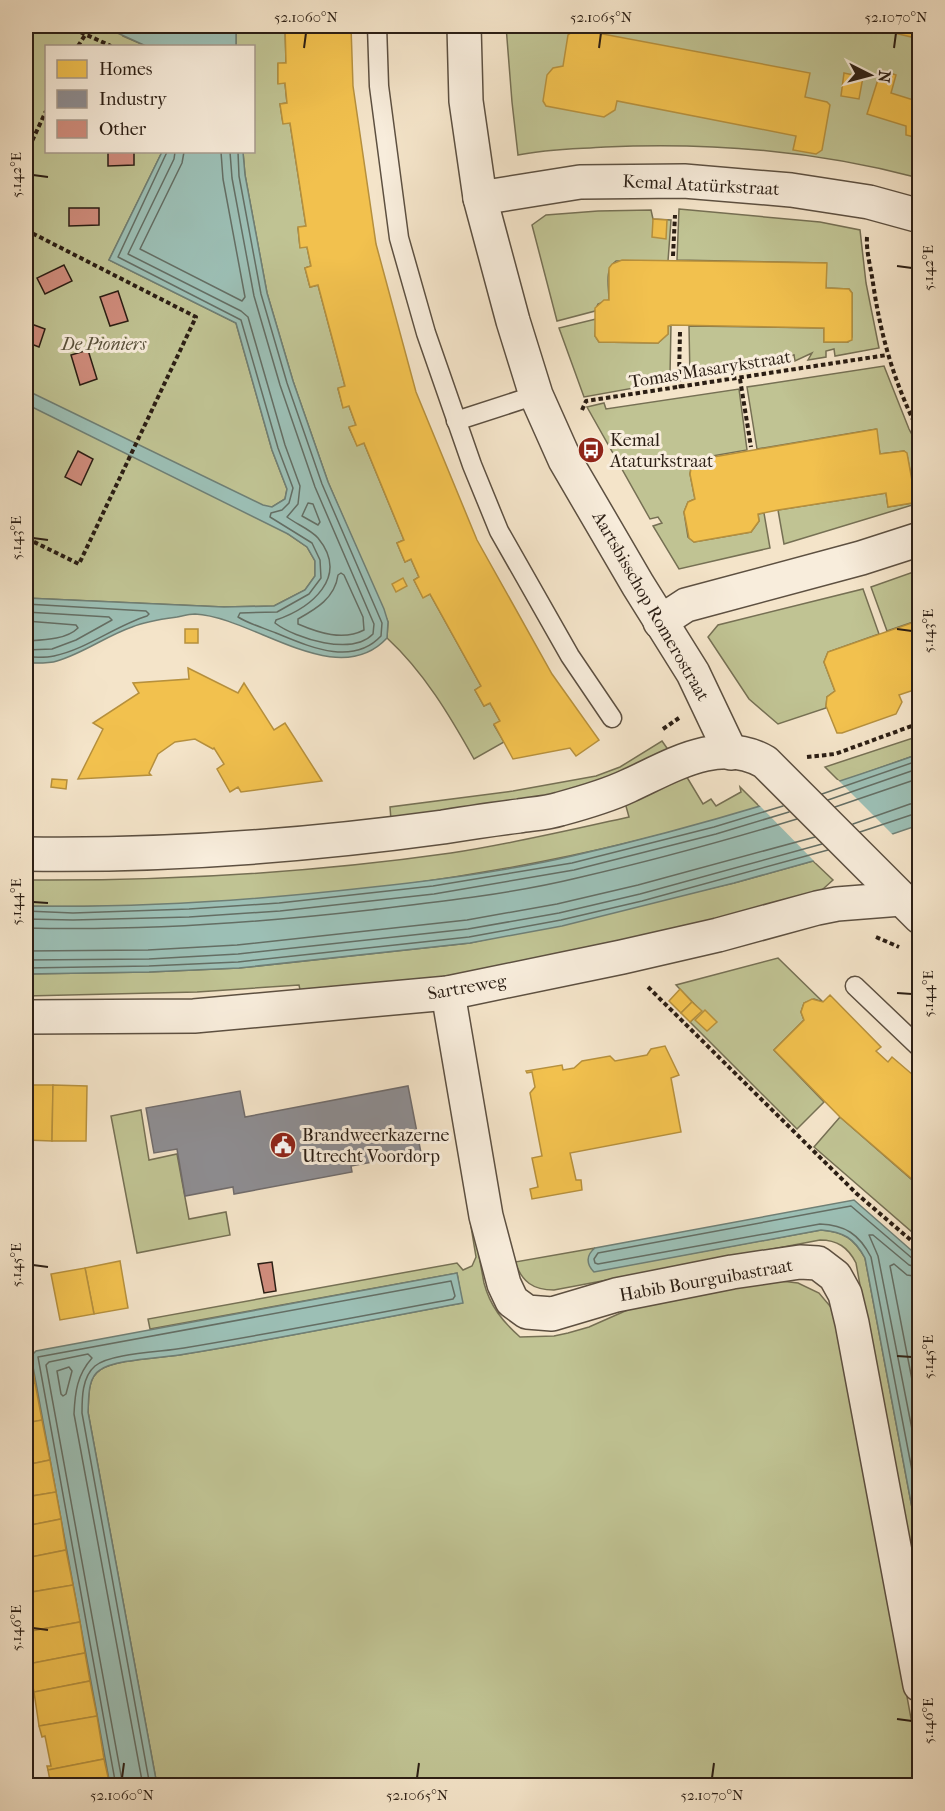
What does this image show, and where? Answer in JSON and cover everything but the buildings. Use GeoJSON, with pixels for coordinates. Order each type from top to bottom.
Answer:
{"type":"FeatureCollection","features":[{"type":"Feature","properties":{"kind":"street","name":"Aartsbisschop Romerostraat"},"geometry":{"type":"LineString","coordinates":[[464,26],[466,101],[480,198],[513,321],[536,394],[565,460],[693,673],[731,753]]}},
{"type":"Feature","properties":{"kind":"street","name":"Kemal Atatürkstraat"},"geometry":{"type":"LineString","coordinates":[[480,198],[580,182],[675,181],[791,189],[868,202],[920,216]]}},
{"type":"Feature","properties":{"kind":"street"},"geometry":{"type":"LineString","coordinates":[[660,621],[686,605],[920,540]]}},
{"type":"Feature","properties":{"kind":"street"},"geometry":{"type":"LineString","coordinates":[[26,854],[97,855],[267,847],[381,836],[557,810],[626,787],[693,756],[707,753],[731,753],[758,757],[779,775],[910,908]]}},
{"type":"Feature","properties":{"kind":"street","name":"Sartreweg"},"geometry":{"type":"LineString","coordinates":[[26,1017],[194,1016],[448,993],[708,938],[837,904],[910,908]]}},
{"type":"Feature","properties":{"kind":"street","name":"Habib Bourguibastraat"},"geometry":{"type":"LineString","coordinates":[[448,993],[486,1216],[504,1284],[512,1301],[527,1312],[552,1314],[616,1295],[732,1272],[800,1262],[818,1263],[835,1276],[845,1294],[852,1323],[920,1685]]}},
{"type":"Feature","properties":{"kind":"street"},"geometry":{"type":"LineString","coordinates":[[26,1003],[149,1003],[287,994],[288,1008]]}},
{"type":"Feature","properties":{"kind":"lane"},"geometry":{"type":"LineString","coordinates":[[377,26],[379,86],[399,238],[426,333],[456,421],[499,531],[570,656],[612,718]]}},
{"type":"Feature","properties":{"kind":"lane"},"geometry":{"type":"LineString","coordinates":[[456,421],[536,394]]}},
{"type":"Feature","properties":{"kind":"lane"},"geometry":{"type":"LineString","coordinates":[[855,986],[920,1048]]}},
{"type":"Feature","properties":{"kind":"path"},"geometry":{"type":"LineString","coordinates":[[67,26],[109,45]]}},
{"type":"Feature","properties":{"kind":"path"},"geometry":{"type":"LineString","coordinates":[[78,45],[91,26]]}},
{"type":"Feature","properties":{"kind":"path"},"geometry":{"type":"LineString","coordinates":[[615,26],[634,30],[634,26]]}},
{"type":"Feature","properties":{"kind":"path"},"geometry":{"type":"LineString","coordinates":[[26,154],[45,113]]}},
{"type":"Feature","properties":{"kind":"path"},"geometry":{"type":"LineString","coordinates":[[674,256],[675,181]]}},
{"type":"Feature","properties":{"kind":"path"},"geometry":{"type":"LineString","coordinates":[[868,202],[867,243],[878,317],[887,355],[904,404],[920,435]]}},
{"type":"Feature","properties":{"kind":"path"},"geometry":{"type":"LineString","coordinates":[[26,230],[196,317],[79,564],[26,538]]}},
{"type":"Feature","properties":{"kind":"path"},"geometry":{"type":"LineString","coordinates":[[680,332],[679,378],[681,388]]}},
{"type":"Feature","properties":{"kind":"path","name":"Tomas Masarykstraat"},"geometry":{"type":"LineString","coordinates":[[552,431],[579,419],[586,401],[887,355]]}},
{"type":"Feature","properties":{"kind":"path"},"geometry":{"type":"LineString","coordinates":[[740,379],[751,447]]}},
{"type":"Feature","properties":{"kind":"path"},"geometry":{"type":"LineString","coordinates":[[655,735],[706,699]]}},
{"type":"Feature","properties":{"kind":"path"},"geometry":{"type":"LineString","coordinates":[[806,757],[835,754],[920,723]]}},
{"type":"Feature","properties":{"kind":"path"},"geometry":{"type":"LineString","coordinates":[[873,936],[906,949]]}},
{"type":"Feature","properties":{"kind":"path"},"geometry":{"type":"LineString","coordinates":[[643,981],[849,1187],[920,1248]]}},
{"type":"Feature","properties":{"kind":"green space","name":"De Pioniers"},"geometry":{"type":"Polygon","coordinates":[[[26,26],[127,26],[123,36],[144,45],[45,45],[45,153],[162,153],[109,260],[236,323],[272,450],[287,489],[285,499],[272,507],[288,534],[307,547],[315,561],[315,576],[305,590],[274,606],[224,607],[26,598],[26,26]]]}},
{"type":"Feature","properties":{"kind":"green space"},"geometry":{"type":"Polygon","coordinates":[[[236,26],[285,26],[286,63],[278,64],[278,83],[285,83],[287,103],[280,104],[283,123],[290,123],[306,226],[298,228],[300,247],[307,247],[311,266],[305,268],[310,287],[318,285],[345,386],[338,389],[343,407],[349,406],[356,425],[349,428],[357,445],[364,443],[404,540],[397,543],[405,562],[411,559],[419,577],[414,580],[423,597],[430,594],[481,686],[475,690],[484,706],[490,703],[500,721],[494,725],[504,742],[474,759],[446,711],[424,680],[387,638],[388,622],[328,482],[293,381],[267,293],[245,175],[243,153],[255,153],[255,45],[236,45],[236,26]]]}},
{"type":"Feature","properties":{"kind":"green space"},"geometry":{"type":"Polygon","coordinates":[[[506,26],[919,26],[919,178],[842,161],[724,147],[605,147],[551,150],[518,155],[506,26]]]}},
{"type":"Feature","properties":{"kind":"green space"},"geometry":{"type":"Polygon","coordinates":[[[679,209],[820,222],[860,230],[866,283],[879,348],[835,356],[834,349],[826,351],[826,357],[808,360],[812,353],[795,361],[794,355],[789,356],[788,362],[768,365],[767,360],[761,361],[761,367],[741,370],[739,364],[733,366],[734,371],[714,374],[713,368],[707,370],[708,375],[690,379],[689,326],[824,328],[824,342],[848,342],[852,337],[852,293],[849,289],[826,288],[826,263],[677,260],[679,209]]]}},
{"type":"Feature","properties":{"kind":"green space"},"geometry":{"type":"Polygon","coordinates":[[[651,210],[653,219],[671,220],[668,261],[616,261],[612,264],[609,273],[609,300],[598,304],[595,311],[557,321],[532,225],[546,215],[651,210]]]}},
{"type":"Feature","properties":{"kind":"green space"},"geometry":{"type":"Polygon","coordinates":[[[596,319],[595,336],[599,342],[658,343],[668,334],[668,326],[671,325],[670,375],[673,381],[584,397],[559,328],[596,319]]]}},
{"type":"Feature","properties":{"kind":"green space"},"geometry":{"type":"Polygon","coordinates":[[[884,366],[919,448],[919,503],[784,544],[778,510],[886,493],[888,507],[912,503],[915,497],[907,455],[904,451],[880,454],[876,429],[757,449],[747,387],[884,366]]]}},
{"type":"Feature","properties":{"kind":"green space"},"geometry":{"type":"Polygon","coordinates":[[[739,389],[747,450],[701,458],[692,463],[690,474],[695,499],[688,502],[684,512],[688,537],[694,542],[751,532],[759,521],[758,514],[764,513],[770,548],[679,569],[653,526],[662,523],[658,517],[650,519],[587,407],[604,403],[606,409],[739,389]]]}},
{"type":"Feature","properties":{"kind":"green space"},"geometry":{"type":"Polygon","coordinates":[[[919,570],[919,620],[887,631],[871,587],[919,570]]]}},
{"type":"Feature","properties":{"kind":"green space"},"geometry":{"type":"Polygon","coordinates":[[[863,589],[879,634],[828,652],[824,662],[835,691],[827,697],[826,708],[778,724],[749,699],[708,637],[718,625],[863,589]]]}},
{"type":"Feature","properties":{"kind":"green space"},"geometry":{"type":"Polygon","coordinates":[[[919,736],[919,754],[840,782],[825,767],[919,736]]]}},
{"type":"Feature","properties":{"kind":"green space"},"geometry":{"type":"Polygon","coordinates":[[[662,741],[669,751],[621,776],[534,799],[391,820],[390,807],[513,791],[596,776],[620,767],[662,741]]]}},
{"type":"Feature","properties":{"kind":"green space"},"geometry":{"type":"Polygon","coordinates":[[[685,774],[703,804],[711,799],[716,806],[741,792],[740,787],[760,807],[580,854],[397,885],[305,896],[212,903],[26,906],[26,880],[132,879],[292,871],[451,853],[518,841],[629,817],[624,799],[685,774]]]}},
{"type":"Feature","properties":{"kind":"green space"},"geometry":{"type":"Polygon","coordinates":[[[813,861],[833,880],[823,889],[824,896],[547,964],[302,999],[299,985],[197,992],[26,996],[26,974],[239,968],[470,943],[734,883],[813,861]]]}},
{"type":"Feature","properties":{"kind":"green space"},"geometry":{"type":"Polygon","coordinates":[[[778,958],[823,1002],[814,999],[804,1003],[801,1012],[804,1020],[774,1050],[824,1102],[797,1129],[690,1022],[701,1011],[676,985],[778,958]]]}},
{"type":"Feature","properties":{"kind":"green space"},"geometry":{"type":"Polygon","coordinates":[[[448,1087],[484,1283],[498,1313],[520,1337],[554,1336],[568,1333],[589,1327],[641,1304],[757,1282],[798,1283],[819,1293],[835,1312],[919,1762],[919,1785],[157,1785],[88,1412],[93,1378],[100,1370],[117,1363],[289,1336],[462,1303],[457,1273],[150,1329],[148,1319],[457,1263],[463,1270],[472,1266],[476,1257],[448,1087]]]}},
{"type":"Feature","properties":{"kind":"green space"},"geometry":{"type":"Polygon","coordinates":[[[141,1110],[149,1160],[177,1154],[189,1219],[226,1212],[230,1235],[137,1253],[111,1116],[141,1110]]]}},
{"type":"Feature","properties":{"kind":"green space"},"geometry":{"type":"Polygon","coordinates":[[[840,1117],[919,1186],[919,1238],[814,1147],[840,1117]]]}},
{"type":"Feature","properties":{"kind":"green space"},"geometry":{"type":"Polygon","coordinates":[[[821,1230],[836,1232],[848,1237],[857,1245],[865,1258],[919,1545],[919,1612],[856,1263],[846,1249],[832,1241],[820,1240],[554,1290],[529,1284],[521,1275],[515,1262],[595,1248],[593,1249],[594,1271],[821,1230]]]}},
{"type":"Feature","properties":{"kind":"water"},"geometry":{"type":"Polygon","coordinates":[[[102,26],[236,26],[236,45],[144,45],[102,26]]]}},
{"type":"Feature","properties":{"kind":"water"},"geometry":{"type":"Polygon","coordinates":[[[162,153],[243,153],[245,175],[267,293],[293,381],[328,482],[388,622],[387,638],[367,653],[344,657],[320,655],[218,618],[195,614],[137,625],[57,661],[26,663],[26,598],[224,607],[274,606],[305,590],[315,576],[315,561],[307,547],[288,534],[26,404],[26,390],[263,505],[272,507],[285,499],[287,489],[272,450],[236,323],[109,260],[162,153]]]}},
{"type":"Feature","properties":{"kind":"water"},"geometry":{"type":"Polygon","coordinates":[[[919,754],[919,825],[813,861],[562,926],[470,943],[239,968],[26,974],[26,906],[113,906],[243,899],[330,892],[498,871],[616,846],[704,822],[791,797],[919,754]]]}},
{"type":"Feature","properties":{"kind":"water"},"geometry":{"type":"Polygon","coordinates":[[[854,1200],[919,1257],[919,1545],[865,1258],[857,1245],[848,1237],[836,1232],[821,1230],[594,1272],[588,1263],[590,1254],[595,1248],[854,1200]]]}},
{"type":"Feature","properties":{"kind":"water"},"geometry":{"type":"Polygon","coordinates":[[[457,1273],[463,1303],[220,1348],[117,1363],[100,1370],[93,1378],[88,1412],[157,1785],[110,1785],[31,1356],[36,1351],[457,1273]]]}},
{"type":"Feature","properties":{"kind":"pier"},"geometry":{"type":"Polygon","coordinates":[[[838,780],[895,837],[816,863],[758,804],[838,780]]]}},
{"type":"Feature","properties":{"kind":"place","name":"Kemal Ataturkstraat"},"geometry":{"type":"Point","coordinates":[591,450]}},
{"type":"Feature","properties":{"kind":"place","name":"Brandweerkazerne Utrecht Voordorp"},"geometry":{"type":"Point","coordinates":[283,1145]}}]}
